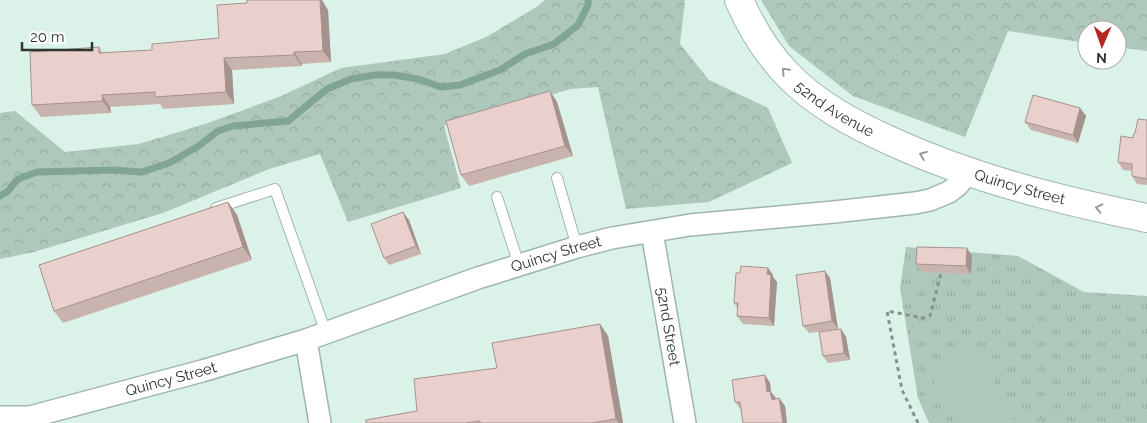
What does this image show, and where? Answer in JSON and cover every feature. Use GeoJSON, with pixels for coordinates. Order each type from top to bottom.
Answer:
{"type":"FeatureCollection","features":[{"type":"Feature","properties":{"kind":"street","name":"52nd Avenue"},"geometry":{"type":"LineString","coordinates":[[739,0],[757,36],[770,55],[787,74],[819,101],[878,135],[968,172]]}},
{"type":"Feature","properties":{"kind":"street","name":"Quincy Street"},"geometry":{"type":"LineString","coordinates":[[0,417],[30,420],[202,371],[316,337],[519,265],[612,238],[690,225],[915,203],[930,200],[949,192],[958,185],[968,172],[1044,195],[1147,218]]}},
{"type":"Feature","properties":{"kind":"street","name":"52nd Street"},"geometry":{"type":"LineString","coordinates":[[652,232],[685,423]]}},
{"type":"Feature","properties":{"kind":"street"},"geometry":{"type":"LineString","coordinates":[[316,337],[320,423]]}},
{"type":"Feature","properties":{"kind":"lane"},"geometry":{"type":"LineString","coordinates":[[557,178],[578,247]]}},
{"type":"Feature","properties":{"kind":"lane"},"geometry":{"type":"LineString","coordinates":[[210,210],[275,189],[316,337]]}},
{"type":"Feature","properties":{"kind":"lane"},"geometry":{"type":"LineString","coordinates":[[497,197],[519,265]]}},
{"type":"Feature","properties":{"kind":"path"},"geometry":{"type":"LineString","coordinates":[[918,423],[902,390],[887,311],[923,318],[930,316],[941,273]]}},
{"type":"Feature","properties":{"kind":"green space"},"geometry":{"type":"Polygon","coordinates":[[[545,0],[685,0],[680,44],[709,80],[768,108],[792,163],[709,202],[626,209],[598,87],[571,89],[444,126],[461,188],[348,222],[320,154],[269,169],[163,213],[34,252],[0,259],[0,113],[15,111],[65,152],[139,144],[205,124],[279,97],[341,68],[445,54],[486,37],[545,0]]]}},
{"type":"Feature","properties":{"kind":"green space"},"geometry":{"type":"Polygon","coordinates":[[[761,0],[1147,0],[1147,51],[1127,48],[1127,20],[1077,20],[1077,41],[1008,31],[965,137],[853,96],[789,46],[761,0]]]}},
{"type":"Feature","properties":{"kind":"green space"},"geometry":{"type":"Polygon","coordinates":[[[906,247],[1018,256],[1084,292],[1147,296],[1147,423],[929,423],[918,398],[900,288],[906,247]]]}},
{"type":"Feature","properties":{"kind":"green space"},"geometry":{"type":"Polygon","coordinates":[[[976,348],[1017,423],[956,423],[929,373],[976,348]]]}},
{"type":"Feature","properties":{"kind":"building"},"geometry":{"type":"Polygon","coordinates":[[[247,0],[320,0],[323,51],[294,52],[294,55],[224,58],[226,92],[155,97],[155,92],[102,95],[103,101],[32,105],[30,52],[99,47],[99,53],[152,50],[152,44],[219,38],[217,5],[247,3],[247,0]]]}},
{"type":"Feature","properties":{"kind":"building"},"geometry":{"type":"Polygon","coordinates":[[[550,91],[565,146],[461,175],[446,121],[550,91]]]}},
{"type":"Feature","properties":{"kind":"building"},"geometry":{"type":"Polygon","coordinates":[[[1033,95],[1080,108],[1073,135],[1025,122],[1033,95]]]}},
{"type":"Feature","properties":{"kind":"building"},"geometry":{"type":"Polygon","coordinates":[[[1138,119],[1147,120],[1147,179],[1132,176],[1132,164],[1118,162],[1121,136],[1133,138],[1138,119]]]}},
{"type":"Feature","properties":{"kind":"building"},"geometry":{"type":"Polygon","coordinates":[[[228,202],[243,247],[54,311],[39,265],[228,202]]]}},
{"type":"Feature","properties":{"kind":"building"},"geometry":{"type":"Polygon","coordinates":[[[403,212],[416,246],[384,258],[371,224],[403,212]]]}},
{"type":"Feature","properties":{"kind":"building"},"geometry":{"type":"Polygon","coordinates":[[[917,247],[967,248],[966,266],[916,264],[917,247]]]}},
{"type":"Feature","properties":{"kind":"building"},"geometry":{"type":"Polygon","coordinates":[[[741,266],[768,268],[767,274],[771,275],[769,318],[737,316],[738,303],[734,303],[736,273],[740,273],[741,266]]]}},
{"type":"Feature","properties":{"kind":"building"},"geometry":{"type":"Polygon","coordinates":[[[825,271],[832,321],[803,326],[796,275],[825,271]]]}},
{"type":"Feature","properties":{"kind":"building"},"geometry":{"type":"Polygon","coordinates":[[[600,324],[616,419],[591,423],[480,423],[480,421],[465,423],[366,423],[366,420],[417,411],[414,379],[497,368],[492,343],[600,324]]]}},
{"type":"Feature","properties":{"kind":"building"},"geometry":{"type":"Polygon","coordinates":[[[841,329],[844,353],[823,356],[819,332],[841,329]]]}},
{"type":"Feature","properties":{"kind":"building"},"geometry":{"type":"Polygon","coordinates":[[[765,375],[767,392],[770,391],[772,400],[779,398],[783,423],[743,423],[740,402],[735,402],[732,380],[765,375]]]}},
{"type":"Feature","properties":{"kind":"waterway"},"geometry":{"type":"LineString","coordinates":[[0,196],[7,192],[18,179],[37,172],[112,170],[142,172],[169,163],[197,147],[218,131],[233,126],[288,121],[327,89],[351,79],[375,75],[394,75],[418,79],[441,87],[460,85],[500,70],[525,54],[554,44],[578,25],[588,5],[588,0]]}}]}
